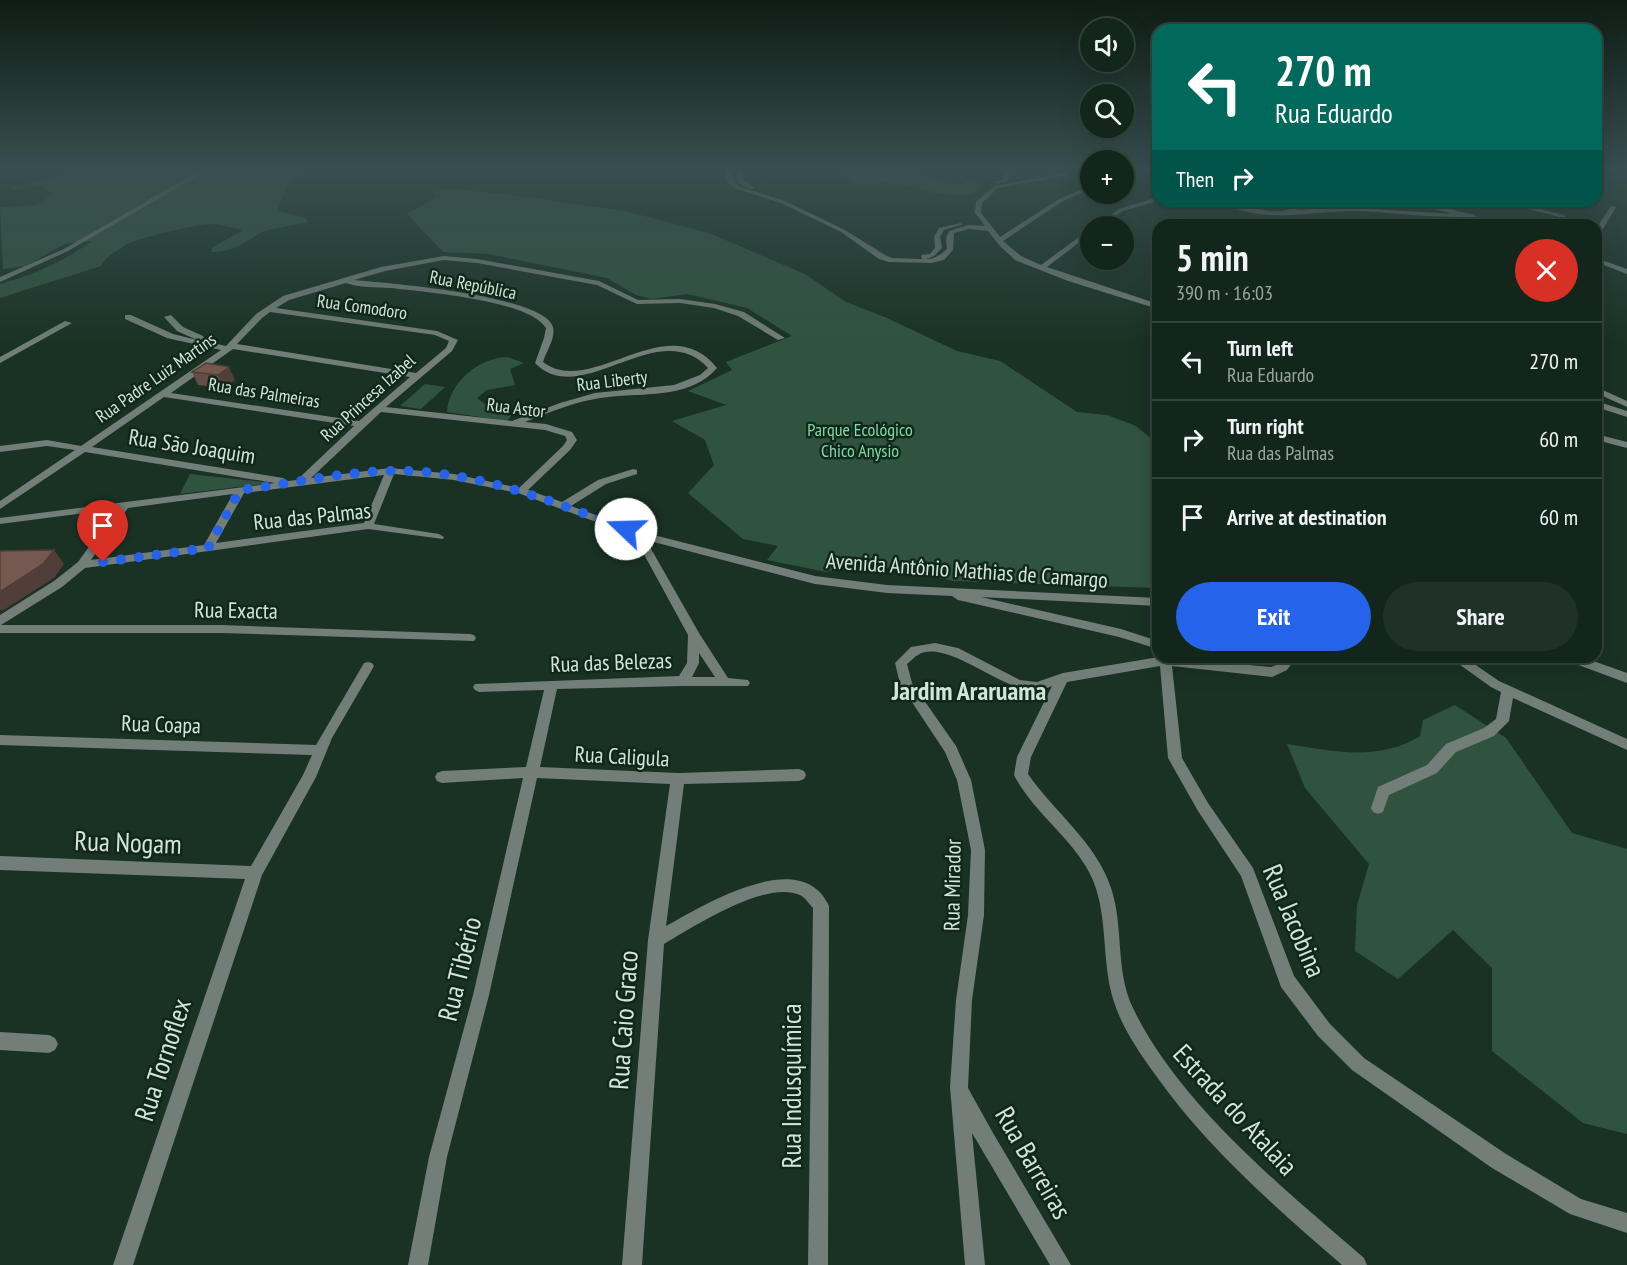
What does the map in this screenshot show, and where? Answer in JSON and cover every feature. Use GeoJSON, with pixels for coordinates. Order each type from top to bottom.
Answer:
{"type":"FeatureCollection","features":[{"type":"Feature","properties":{"kind":"street"},"geometry":{"type":"LineString","coordinates":[[0,280],[66,250],[106,227]]}},
{"type":"Feature","properties":{"kind":"street"},"geometry":{"type":"LineString","coordinates":[[835,227],[882,256],[918,263],[941,258],[951,249],[949,238],[951,232],[966,227]]}},
{"type":"Feature","properties":{"kind":"street"},"geometry":{"type":"LineString","coordinates":[[849,227],[891,254],[916,258],[932,255],[941,258]]}},
{"type":"Feature","properties":{"kind":"street"},"geometry":{"type":"LineString","coordinates":[[932,255],[939,248],[937,237],[941,230],[958,227]]}},
{"type":"Feature","properties":{"kind":"street"},"geometry":{"type":"LineString","coordinates":[[985,227],[991,229],[1007,251],[1018,258],[1152,305]]}},
{"type":"Feature","properties":{"kind":"street"},"geometry":{"type":"LineString","coordinates":[[1000,240],[1019,227]]}},
{"type":"Feature","properties":{"kind":"street"},"geometry":{"type":"LineString","coordinates":[[1043,267],[1080,239]]}},
{"type":"Feature","properties":{"kind":"street","name":"Rua Padre Luiz Martins"},"geometry":{"type":"LineString","coordinates":[[0,506],[231,346],[267,309],[286,298],[341,281],[427,260],[477,261],[599,283],[637,302],[680,301],[715,306],[741,314],[781,338]]}},
{"type":"Feature","properties":{"kind":"street"},"geometry":{"type":"LineString","coordinates":[[1602,262],[1627,272]]}},
{"type":"Feature","properties":{"kind":"street","name":"Rua República"},"geometry":{"type":"LineString","coordinates":[[341,281],[486,299],[538,316],[548,324],[550,332],[539,363],[550,371],[604,369],[664,348],[699,356],[713,368]]}},
{"type":"Feature","properties":{"kind":"street","name":"Rua Comodoro"},"geometry":{"type":"LineString","coordinates":[[267,309],[437,333],[452,338]]}},
{"type":"Feature","properties":{"kind":"street"},"geometry":{"type":"LineString","coordinates":[[128,317],[170,336],[418,376]]}},
{"type":"Feature","properties":{"kind":"street"},"geometry":{"type":"LineString","coordinates":[[168,317],[180,328],[198,337],[231,346]]}},
{"type":"Feature","properties":{"kind":"street"},"geometry":{"type":"LineString","coordinates":[[0,360],[68,323]]}},
{"type":"Feature","properties":{"kind":"street","name":"Rua Princesa Izabel"},"geometry":{"type":"LineString","coordinates":[[297,482],[454,343],[452,338]]}},
{"type":"Feature","properties":{"kind":"street","name":"Rua Liberty"},"geometry":{"type":"LineString","coordinates":[[511,424],[597,396],[660,392],[696,380],[713,368]]}},
{"type":"Feature","properties":{"kind":"street"},"geometry":{"type":"LineString","coordinates":[[1602,393],[1627,404]]}},
{"type":"Feature","properties":{"kind":"street","name":"Rua das Palmeiras"},"geometry":{"type":"LineString","coordinates":[[162,394],[361,424]]}},
{"type":"Feature","properties":{"kind":"street"},"geometry":{"type":"LineString","coordinates":[[1602,406],[1627,414]]}},
{"type":"Feature","properties":{"kind":"street","name":"Rua Astor"},"geometry":{"type":"LineString","coordinates":[[380,409],[563,431],[572,440],[521,491]]}},
{"type":"Feature","properties":{"kind":"street"},"geometry":{"type":"LineString","coordinates":[[1602,439],[1627,445]]}},
{"type":"Feature","properties":{"kind":"street","name":"Rua São Joaquim"},"geometry":{"type":"LineString","coordinates":[[0,449],[47,443],[297,482]]}},
{"type":"Feature","properties":{"kind":"street"},"geometry":{"type":"LineString","coordinates":[[368,526],[390,471]]}},
{"type":"Feature","properties":{"kind":"street","name":"Avenida Antônio Mathias de Camargo"},"geometry":{"type":"LineString","coordinates":[[0,521],[390,471],[454,477],[521,491],[565,505],[639,534],[815,580],[887,589],[1152,602]]}},
{"type":"Feature","properties":{"kind":"street"},"geometry":{"type":"LineString","coordinates":[[565,505],[602,482],[633,472]]}},
{"type":"Feature","properties":{"kind":"street"},"geometry":{"type":"LineString","coordinates":[[208,548],[240,490]]}},
{"type":"Feature","properties":{"kind":"street"},"geometry":{"type":"LineString","coordinates":[[0,621],[82,566],[124,506]]}},
{"type":"Feature","properties":{"kind":"street","name":"Rua das Palmas"},"geometry":{"type":"LineString","coordinates":[[82,566],[368,526],[440,537]]}},
{"type":"Feature","properties":{"kind":"street"},"geometry":{"type":"LineString","coordinates":[[639,534],[694,635],[707,652],[724,682]]}},
{"type":"Feature","properties":{"kind":"street"},"geometry":{"type":"LineString","coordinates":[[937,591],[1121,633],[1152,648]]}},
{"type":"Feature","properties":{"kind":"street","name":"Rua Exacta"},"geometry":{"type":"LineString","coordinates":[[0,629],[221,630],[470,638]]}},
{"type":"Feature","properties":{"kind":"street"},"geometry":{"type":"LineString","coordinates":[[683,681],[693,663],[694,635]]}},
{"type":"Feature","properties":{"kind":"street","name":"Rua Mirador"},"geometry":{"type":"LineString","coordinates":[[959,1087],[964,1000],[976,915],[978,850],[964,780],[951,750],[906,684],[901,663],[915,650],[935,647],[954,651],[1017,684],[1037,687],[1063,678]]}},
{"type":"Feature","properties":{"kind":"street"},"geometry":{"type":"LineString","coordinates":[[1063,678],[1152,653]]}},
{"type":"Feature","properties":{"kind":"street","name":"Rua Jacobina"},"geometry":{"type":"LineString","coordinates":[[1161,663],[1175,758],[1203,807],[1248,873],[1287,981],[1324,1030],[1366,1070],[1507,1166],[1577,1207],[1627,1223]]}},
{"type":"Feature","properties":{"kind":"street"},"geometry":{"type":"LineString","coordinates":[[1207,663],[1272,672],[1283,667],[1286,663]]}},
{"type":"Feature","properties":{"kind":"street"},"geometry":{"type":"LineString","coordinates":[[1209,663],[1215,665]]}},
{"type":"Feature","properties":{"kind":"street"},"geometry":{"type":"LineString","coordinates":[[1464,663],[1508,691],[1627,745]]}},
{"type":"Feature","properties":{"kind":"street"},"geometry":{"type":"LineString","coordinates":[[1586,663],[1627,678]]}},
{"type":"Feature","properties":{"kind":"street"},"geometry":{"type":"LineString","coordinates":[[255,873],[309,777],[320,750],[368,666]]}},
{"type":"Feature","properties":{"kind":"street","name":"Estrada do Atalaia"},"geometry":{"type":"LineString","coordinates":[[1063,678],[1024,757],[1021,775],[1030,790],[1092,862],[1112,919],[1116,969],[1126,1013],[1155,1062],[1206,1125],[1274,1191],[1356,1265]]}},
{"type":"Feature","properties":{"kind":"street","name":"Rua das Belezas"},"geometry":{"type":"LineString","coordinates":[[479,687],[683,681],[744,683]]}},
{"type":"Feature","properties":{"kind":"street","name":"Rua Tibério"},"geometry":{"type":"LineString","coordinates":[[418,1265],[438,1157],[481,995],[551,686]]}},
{"type":"Feature","properties":{"kind":"street"},"geometry":{"type":"LineString","coordinates":[[1378,808],[1383,791],[1432,770],[1451,748],[1489,732],[1502,721],[1508,691]]}},
{"type":"Feature","properties":{"kind":"street","name":"Rua Coapa"},"geometry":{"type":"LineString","coordinates":[[0,740],[320,750]]}},
{"type":"Feature","properties":{"kind":"street","name":"Rua Caligula"},"geometry":{"type":"LineString","coordinates":[[442,777],[532,772],[678,780],[799,775]]}},
{"type":"Feature","properties":{"kind":"street","name":"Rua Caio Graco"},"geometry":{"type":"LineString","coordinates":[[632,1265],[656,940],[678,780]]}},
{"type":"Feature","properties":{"kind":"street","name":"Rua Nogam"},"geometry":{"type":"LineString","coordinates":[[0,863],[255,873]]}},
{"type":"Feature","properties":{"kind":"street","name":"Rua Tornoflex"},"geometry":{"type":"LineString","coordinates":[[123,1265],[255,873]]}},
{"type":"Feature","properties":{"kind":"street","name":"Rua Indusquímica"},"geometry":{"type":"LineString","coordinates":[[656,940],[747,892],[766,887],[805,887],[815,894],[821,906],[818,1265]]}},
{"type":"Feature","properties":{"kind":"street"},"geometry":{"type":"LineString","coordinates":[[0,1041],[50,1044]]}},
{"type":"Feature","properties":{"kind":"street"},"geometry":{"type":"LineString","coordinates":[[959,1087],[975,1265]]}},
{"type":"Feature","properties":{"kind":"street","name":"Rua Barreiras"},"geometry":{"type":"LineString","coordinates":[[959,1087],[986,1140],[1061,1265]]}},
{"type":"Feature","properties":{"kind":"green space"},"geometry":{"type":"Polygon","coordinates":[[[1,227],[190,227],[136,240],[122,247],[101,266],[0,298],[0,284],[48,267],[92,241],[65,244],[25,266],[3,269],[1,227]]]}},
{"type":"Feature","properties":{"kind":"green space"},"geometry":{"type":"Polygon","coordinates":[[[231,227],[284,227],[262,232],[238,246],[211,252],[212,248],[243,230],[231,227]]]}},
{"type":"Feature","properties":{"kind":"green space","name":"Parque Ecológico Chico Anysio"},"geometry":{"type":"Polygon","coordinates":[[[419,227],[686,227],[709,233],[805,274],[846,302],[887,318],[957,351],[1000,361],[1077,412],[1107,415],[1136,426],[1152,439],[1152,588],[954,581],[859,562],[826,572],[767,560],[778,546],[743,539],[688,493],[714,465],[705,440],[672,421],[726,405],[688,391],[732,370],[726,362],[792,336],[747,308],[687,294],[651,299],[636,295],[607,278],[488,254],[443,252],[419,227]]]}},
{"type":"Feature","properties":{"kind":"green space"},"geometry":{"type":"Polygon","coordinates":[[[507,357],[524,363],[510,369],[515,385],[487,390],[477,398],[488,406],[514,412],[507,421],[447,412],[453,391],[467,374],[486,362],[507,357]]]}},
{"type":"Feature","properties":{"kind":"green space"},"geometry":{"type":"Polygon","coordinates":[[[425,384],[445,387],[421,409],[400,406],[425,384]]]}},
{"type":"Feature","properties":{"kind":"green space"},"geometry":{"type":"Polygon","coordinates":[[[190,474],[271,483],[180,494],[190,474]]]}},
{"type":"Feature","properties":{"kind":"green space"},"geometry":{"type":"Polygon","coordinates":[[[1455,705],[1506,738],[1572,833],[1627,849],[1627,1134],[1583,1123],[1492,1051],[1492,968],[1453,930],[1398,979],[1355,951],[1357,905],[1369,864],[1305,788],[1287,744],[1355,752],[1388,749],[1420,736],[1423,720],[1455,705]]]}},
{"type":"Feature","properties":{"kind":"building"},"geometry":{"type":"Polygon","coordinates":[[[206,363],[229,367],[218,375],[192,372],[206,363]]]}},
{"type":"Feature","properties":{"kind":"building"},"geometry":{"type":"Polygon","coordinates":[[[54,550],[43,564],[0,592],[0,551],[54,550]]]}},
{"type":"Feature","properties":{"kind":"district","name":"Jardim Araruama"},"geometry":{"type":"Point","coordinates":[969,691]}},
{"type":"Feature","properties":{"kind":"route"},"geometry":{"type":"LineString","coordinates":[[103,562],[208,548],[240,490],[390,471],[430,473],[521,491],[565,505],[626,529]]}}]}
